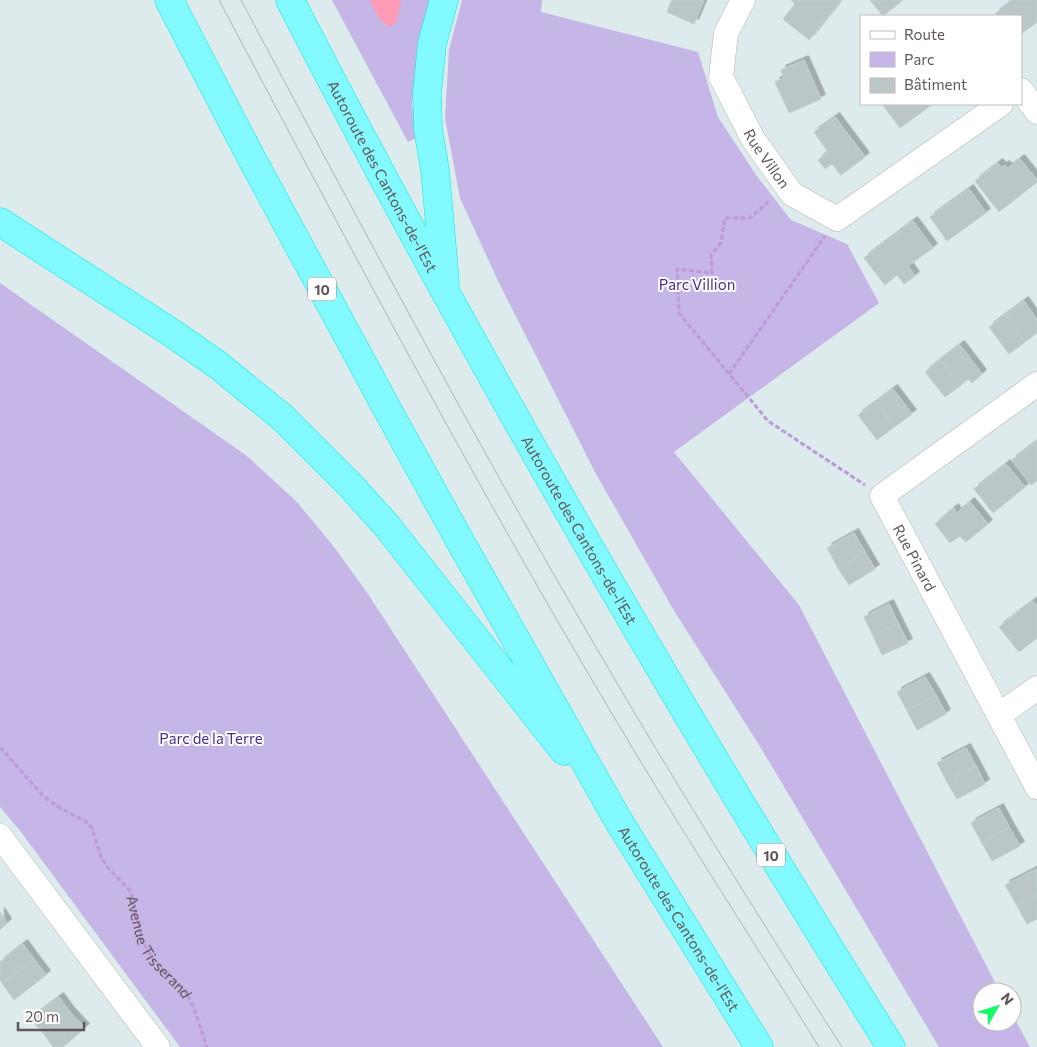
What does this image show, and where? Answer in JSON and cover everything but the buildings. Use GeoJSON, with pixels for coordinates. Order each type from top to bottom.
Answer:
{"type":"FeatureCollection","features":[{"type":"Feature","properties":{"kind":"highway","name":"Autoroute des Cantons-de-l'Est"},"geometry":{"type":"LineString","coordinates":[[169,0],[253,161],[397,427],[618,820],[759,1047]]}},
{"type":"Feature","properties":{"kind":"highway","name":"Autoroute des Cantons-de-l'Est"},"geometry":{"type":"LineString","coordinates":[[290,0],[446,293],[640,636],[891,1047]]}},
{"type":"Feature","properties":{"kind":"highway"},"geometry":{"type":"LineString","coordinates":[[444,0],[432,44],[426,92],[428,129],[435,170],[446,293]]}},
{"type":"Feature","properties":{"kind":"highway"},"geometry":{"type":"LineString","coordinates":[[0,222],[172,332],[259,398],[294,429],[351,486],[387,526],[618,820]]}},
{"type":"Feature","properties":{"kind":"street","name":"Rue Villon"},"geometry":{"type":"LineString","coordinates":[[743,0],[726,33],[721,77],[753,139],[792,194],[837,219]]}},
{"type":"Feature","properties":{"kind":"street"},"geometry":{"type":"LineString","coordinates":[[1022,89],[1037,78]]}},
{"type":"Feature","properties":{"kind":"street"},"geometry":{"type":"LineString","coordinates":[[1022,91],[1037,112]]}},
{"type":"Feature","properties":{"kind":"street"},"geometry":{"type":"LineString","coordinates":[[837,219],[1000,105]]}},
{"type":"Feature","properties":{"kind":"street"},"geometry":{"type":"LineString","coordinates":[[882,496],[1037,384]]}},
{"type":"Feature","properties":{"kind":"street","name":"Rue Pinard"},"geometry":{"type":"LineString","coordinates":[[882,496],[1037,787]]}},
{"type":"Feature","properties":{"kind":"street"},"geometry":{"type":"LineString","coordinates":[[999,715],[1037,688]]}},
{"type":"Feature","properties":{"kind":"street"},"geometry":{"type":"LineString","coordinates":[[0,836],[158,1047]]}},
{"type":"Feature","properties":{"kind":"path"},"geometry":{"type":"LineString","coordinates":[[787,186],[750,218],[725,218],[721,243],[712,255],[712,273],[677,269],[679,313],[768,421],[882,496]]}},
{"type":"Feature","properties":{"kind":"path"},"geometry":{"type":"LineString","coordinates":[[729,374],[837,219]]}},
{"type":"Feature","properties":{"kind":"path","name":"Avenue Tisserand"},"geometry":{"type":"LineString","coordinates":[[0,747],[43,796],[55,805],[85,821],[92,828],[101,857],[109,869],[131,892],[143,942],[153,959],[185,991],[207,1047]]}},
{"type":"Feature","properties":{"kind":"green space"},"geometry":{"type":"Polygon","coordinates":[[[332,0],[432,0],[417,60],[412,104],[416,138],[408,142],[332,0]]]}},
{"type":"Feature","properties":{"kind":"green space","name":"Parc Villion"},"geometry":{"type":"Polygon","coordinates":[[[462,0],[542,0],[541,12],[698,52],[718,117],[756,175],[791,220],[847,244],[879,303],[674,452],[799,605],[995,982],[972,982],[972,1032],[1022,1032],[1030,1047],[939,1047],[761,748],[673,609],[596,474],[499,283],[460,198],[445,118],[449,50],[462,0]]]}},
{"type":"Feature","properties":{"kind":"green space","name":"Parc de la Terre"},"geometry":{"type":"Polygon","coordinates":[[[0,283],[247,456],[297,502],[334,547],[368,594],[663,1047],[180,1047],[21,832],[0,807],[0,283]]]}},
{"type":"Feature","properties":{"kind":"shaded area"},"geometry":{"type":"Polygon","coordinates":[[[370,0],[401,0],[396,22],[390,27],[386,25],[378,16],[370,0]]]}},
{"type":"Feature","properties":{"kind":"tram line"},"geometry":{"type":"LineString","coordinates":[[219,0],[461,451],[562,629],[690,842],[819,1047]]}},
{"type":"Feature","properties":{"kind":"tram line"},"geometry":{"type":"LineString","coordinates":[[241,0],[416,326],[551,569],[626,699],[748,899],[842,1047]]}}]}
